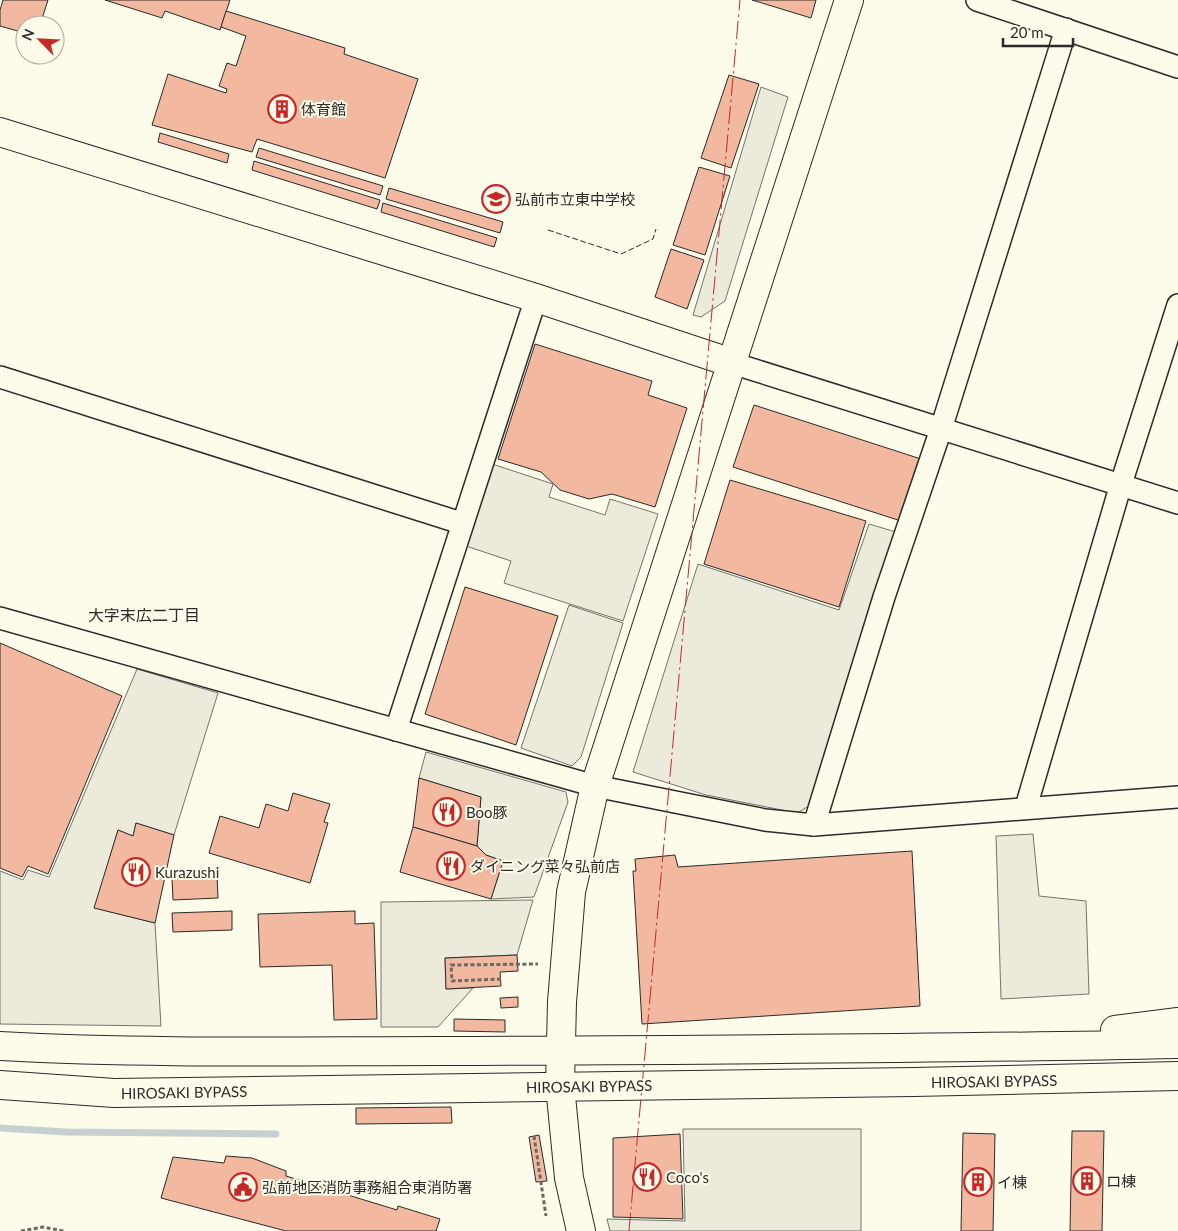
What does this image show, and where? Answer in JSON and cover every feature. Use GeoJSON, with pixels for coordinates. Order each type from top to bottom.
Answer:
{"type":"FeatureCollection","features":[{"type":"Feature","properties":{"kind":"main road"},"geometry":{"type":"LineString","coordinates":[[582,1231],[569,1178],[560,1086],[562,1002],[571,892],[595,786],[849,0]]}},
{"type":"Feature","properties":{"kind":"main road"},"geometry":{"type":"LineString","coordinates":[[0,132],[536,298],[732,363]]}},
{"type":"Feature","properties":{"kind":"main road"},"geometry":{"type":"LineString","coordinates":[[874,1050],[1077,1034],[1178,1022]]}},
{"type":"Feature","properties":{"kind":"main road"},"geometry":{"type":"LineString","coordinates":[[0,1046],[91,1051],[874,1050],[1178,1044]]}},
{"type":"Feature","properties":{"kind":"main road","name":"HIROSAKI BYPASS"},"geometry":{"type":"LineString","coordinates":[[0,1085],[114,1093],[914,1082],[1178,1076]]}},
{"type":"Feature","properties":{"kind":"main road"},"geometry":{"type":"LineString","coordinates":[[914,1082],[1178,1094]]}},
{"type":"Feature","properties":{"kind":"street"},"geometry":{"type":"LineString","coordinates":[[977,0],[1178,67]]}},
{"type":"Feature","properties":{"kind":"street"},"geometry":{"type":"LineString","coordinates":[[814,826],[884,597],[942,429],[1066,29]]}},
{"type":"Feature","properties":{"kind":"street"},"geometry":{"type":"LineString","coordinates":[[396,730],[461,524],[536,298]]}},
{"type":"Feature","properties":{"kind":"street"},"geometry":{"type":"LineString","coordinates":[[1026,808],[1121,484],[1178,305]]}},
{"type":"Feature","properties":{"kind":"street"},"geometry":{"type":"LineString","coordinates":[[732,363],[1121,484],[1178,504]]}},
{"type":"Feature","properties":{"kind":"street"},"geometry":{"type":"LineString","coordinates":[[0,377],[461,524]]}},
{"type":"Feature","properties":{"kind":"street"},"geometry":{"type":"LineString","coordinates":[[0,618],[595,786],[765,820],[814,826],[1178,797]]}},
{"type":"Feature","properties":{"kind":"path"},"geometry":{"type":"LineString","coordinates":[[501,980],[452,980],[452,965],[538,964]]}},
{"type":"Feature","properties":{"kind":"path"},"geometry":{"type":"LineString","coordinates":[[534,1136],[546,1216]]}},
{"type":"Feature","properties":{"kind":"path"},"geometry":{"type":"LineString","coordinates":[[22,1231],[43,1227],[64,1231]]}},
{"type":"Feature","properties":{"kind":"shaded area"},"geometry":{"type":"Polygon","coordinates":[[[761,87],[788,97],[725,301],[701,317],[693,315],[761,87]]]}},
{"type":"Feature","properties":{"kind":"shaded area"},"geometry":{"type":"Polygon","coordinates":[[[492,464],[553,484],[549,497],[605,515],[610,499],[658,514],[623,621],[504,583],[511,561],[466,546],[492,464]]]}},
{"type":"Feature","properties":{"kind":"shaded area"},"geometry":{"type":"Polygon","coordinates":[[[869,524],[896,532],[809,806],[797,813],[706,795],[633,772],[698,564],[839,610],[869,524]]]}},
{"type":"Feature","properties":{"kind":"shaded area"},"geometry":{"type":"Polygon","coordinates":[[[569,605],[623,623],[581,757],[572,766],[521,748],[569,605]]]}},
{"type":"Feature","properties":{"kind":"shaded area"},"geometry":{"type":"Polygon","coordinates":[[[137,669],[218,693],[174,835],[136,823],[133,836],[118,830],[95,908],[155,923],[161,1026],[0,1024],[0,871],[23,880],[28,870],[49,877],[137,669]]]}},
{"type":"Feature","properties":{"kind":"shaded area"},"geometry":{"type":"Polygon","coordinates":[[[426,752],[566,792],[568,802],[534,897],[491,899],[503,861],[486,855],[477,846],[481,797],[419,778],[426,752]]]}},
{"type":"Feature","properties":{"kind":"shaded area"},"geometry":{"type":"Polygon","coordinates":[[[1033,834],[1039,896],[1086,901],[1089,994],[1001,999],[996,836],[1033,834]]]}},
{"type":"Feature","properties":{"kind":"shaded area"},"geometry":{"type":"Polygon","coordinates":[[[533,900],[517,955],[445,958],[446,989],[473,988],[438,1027],[381,1027],[381,902],[533,900]]]}},
{"type":"Feature","properties":{"kind":"shaded area"},"geometry":{"type":"Polygon","coordinates":[[[683,1129],[861,1129],[861,1231],[610,1231],[607,1219],[685,1221],[683,1129]]]}},
{"type":"Feature","properties":{"kind":"building"},"geometry":{"type":"Polygon","coordinates":[[[3,0],[48,0],[43,15],[15,15],[15,30],[0,26],[0,10],[3,0]]]}},
{"type":"Feature","properties":{"kind":"building"},"geometry":{"type":"Polygon","coordinates":[[[105,0],[230,0],[220,30],[165,11],[162,18],[105,0]]]}},
{"type":"Feature","properties":{"kind":"building"},"geometry":{"type":"Polygon","coordinates":[[[752,0],[816,0],[811,18],[752,0]]]}},
{"type":"Feature","properties":{"kind":"building","name":"体育館"},"geometry":{"type":"Polygon","coordinates":[[[226,11],[345,48],[344,54],[418,79],[385,178],[257,139],[252,152],[152,125],[168,74],[226,93],[227,89],[219,86],[227,63],[236,66],[246,36],[221,27],[226,11]]]}},
{"type":"Feature","properties":{"kind":"building"},"geometry":{"type":"Polygon","coordinates":[[[729,75],[759,84],[731,168],[701,158],[729,75]]]}},
{"type":"Feature","properties":{"kind":"building"},"geometry":{"type":"Polygon","coordinates":[[[160,133],[229,154],[227,163],[158,142],[160,133]]]}},
{"type":"Feature","properties":{"kind":"building"},"geometry":{"type":"Polygon","coordinates":[[[259,148],[383,186],[380,195],[256,157],[259,148]]]}},
{"type":"Feature","properties":{"kind":"building"},"geometry":{"type":"Polygon","coordinates":[[[254,161],[380,200],[377,209],[252,170],[254,161]]]}},
{"type":"Feature","properties":{"kind":"building"},"geometry":{"type":"Polygon","coordinates":[[[699,167],[730,176],[705,255],[673,245],[699,167]]]}},
{"type":"Feature","properties":{"kind":"building"},"geometry":{"type":"Polygon","coordinates":[[[389,188],[503,222],[500,233],[386,199],[389,188]]]}},
{"type":"Feature","properties":{"kind":"building"},"geometry":{"type":"Polygon","coordinates":[[[383,203],[497,238],[494,247],[381,212],[383,203]]]}},
{"type":"Feature","properties":{"kind":"building"},"geometry":{"type":"Polygon","coordinates":[[[671,249],[704,260],[687,309],[655,297],[671,249]]]}},
{"type":"Feature","properties":{"kind":"building"},"geometry":{"type":"Polygon","coordinates":[[[535,344],[652,381],[648,395],[687,408],[655,507],[612,494],[589,499],[560,490],[541,472],[498,459],[535,344]]]}},
{"type":"Feature","properties":{"kind":"building"},"geometry":{"type":"Polygon","coordinates":[[[754,405],[921,459],[901,521],[733,467],[754,405]]]}},
{"type":"Feature","properties":{"kind":"building"},"geometry":{"type":"Polygon","coordinates":[[[730,480],[866,521],[839,607],[704,564],[730,480]]]}},
{"type":"Feature","properties":{"kind":"building"},"geometry":{"type":"Polygon","coordinates":[[[465,587],[558,616],[516,745],[425,714],[465,587]]]}},
{"type":"Feature","properties":{"kind":"building"},"geometry":{"type":"Polygon","coordinates":[[[0,643],[122,696],[48,874],[28,866],[22,877],[0,868],[0,643]]]}},
{"type":"Feature","properties":{"kind":"building","name":"Boo豚"},"geometry":{"type":"Polygon","coordinates":[[[419,778],[481,797],[477,846],[413,827],[419,778]]]}},
{"type":"Feature","properties":{"kind":"building"},"geometry":{"type":"Polygon","coordinates":[[[293,793],[330,804],[324,822],[328,823],[310,883],[209,853],[220,816],[259,828],[266,804],[288,811],[293,793]]]}},
{"type":"Feature","properties":{"kind":"building","name":"Kurazushi"},"geometry":{"type":"Polygon","coordinates":[[[136,823],[174,835],[155,923],[94,908],[118,830],[133,836],[136,823]]]}},
{"type":"Feature","properties":{"kind":"building","name":"ダイニング菜々弘前店"},"geometry":{"type":"Polygon","coordinates":[[[413,827],[477,846],[486,855],[503,861],[491,899],[400,872],[413,827]]]}},
{"type":"Feature","properties":{"kind":"building"},"geometry":{"type":"Polygon","coordinates":[[[912,851],[920,1006],[642,1024],[633,871],[636,871],[635,859],[675,855],[678,867],[912,851]]]}},
{"type":"Feature","properties":{"kind":"building"},"geometry":{"type":"Polygon","coordinates":[[[217,876],[218,898],[173,900],[172,878],[217,876]]]}},
{"type":"Feature","properties":{"kind":"building"},"geometry":{"type":"Polygon","coordinates":[[[232,911],[232,930],[173,932],[172,913],[232,911]]]}},
{"type":"Feature","properties":{"kind":"building"},"geometry":{"type":"Polygon","coordinates":[[[355,911],[355,924],[374,923],[377,1019],[334,1020],[332,965],[260,967],[258,914],[355,911]]]}},
{"type":"Feature","properties":{"kind":"building"},"geometry":{"type":"Polygon","coordinates":[[[517,955],[518,971],[500,972],[501,986],[446,989],[445,958],[517,955]]]}},
{"type":"Feature","properties":{"kind":"building"},"geometry":{"type":"Polygon","coordinates":[[[518,997],[518,1007],[501,1008],[500,998],[518,997]]]}},
{"type":"Feature","properties":{"kind":"building"},"geometry":{"type":"Polygon","coordinates":[[[454,1019],[505,1020],[505,1032],[454,1031],[454,1019]]]}},
{"type":"Feature","properties":{"kind":"building"},"geometry":{"type":"Polygon","coordinates":[[[451,1107],[452,1123],[356,1124],[356,1108],[451,1107]]]}},
{"type":"Feature","properties":{"kind":"building","name":"ロ棟"},"geometry":{"type":"Polygon","coordinates":[[[1072,1131],[1104,1131],[1102,1231],[1070,1231],[1072,1131]]]}},
{"type":"Feature","properties":{"kind":"building","name":"イ棟"},"geometry":{"type":"Polygon","coordinates":[[[963,1133],[995,1134],[993,1231],[961,1231],[963,1133]]]}},
{"type":"Feature","properties":{"kind":"building","name":"Coco's"},"geometry":{"type":"Polygon","coordinates":[[[680,1134],[683,1219],[613,1217],[613,1138],[680,1134]]]}},
{"type":"Feature","properties":{"kind":"building"},"geometry":{"type":"Polygon","coordinates":[[[539,1135],[547,1181],[536,1182],[529,1137],[539,1135]]]}},
{"type":"Feature","properties":{"kind":"building","name":"弘前地区消防事務組合東消防署"},"geometry":{"type":"Polygon","coordinates":[[[226,1156],[252,1158],[286,1171],[286,1176],[397,1210],[398,1206],[440,1219],[436,1231],[286,1231],[161,1198],[173,1157],[224,1163],[226,1156]]]}},
{"type":"Feature","properties":{"kind":"waterway"},"geometry":{"type":"LineString","coordinates":[[0,1128],[66,1132],[276,1134]]}},
{"type":"Feature","properties":{"kind":"fence"},"geometry":{"type":"LineString","coordinates":[[548,230],[621,254],[653,239],[656,229]]}},
{"type":"Feature","properties":{"kind":"power"},"geometry":{"type":"LineString","coordinates":[[629,1231],[740,0]]}},
{"type":"Feature","properties":{"kind":"place","name":"体育館"},"geometry":{"type":"Point","coordinates":[282,109]}},
{"type":"Feature","properties":{"kind":"place","name":"弘前市立東中学校"},"geometry":{"type":"Point","coordinates":[496,199]}},
{"type":"Feature","properties":{"kind":"place","name":"Boo豚"},"geometry":{"type":"Point","coordinates":[447,812]}},
{"type":"Feature","properties":{"kind":"place","name":"ダイニング菜々弘前店"},"geometry":{"type":"Point","coordinates":[451,866]}},
{"type":"Feature","properties":{"kind":"place","name":"Kurazushi"},"geometry":{"type":"Point","coordinates":[136,872]}},
{"type":"Feature","properties":{"kind":"place","name":"Coco's"},"geometry":{"type":"Point","coordinates":[647,1177]}},
{"type":"Feature","properties":{"kind":"place","name":"ロ棟"},"geometry":{"type":"Point","coordinates":[1087,1181]}},
{"type":"Feature","properties":{"kind":"place","name":"イ棟"},"geometry":{"type":"Point","coordinates":[978,1182]}},
{"type":"Feature","properties":{"kind":"place","name":"弘前地区消防事務組合東消防署"},"geometry":{"type":"Point","coordinates":[243,1187]}},
{"type":"Feature","properties":{"kind":"district","name":"大字末広二丁目"},"geometry":{"type":"Point","coordinates":[144,614]}}]}
